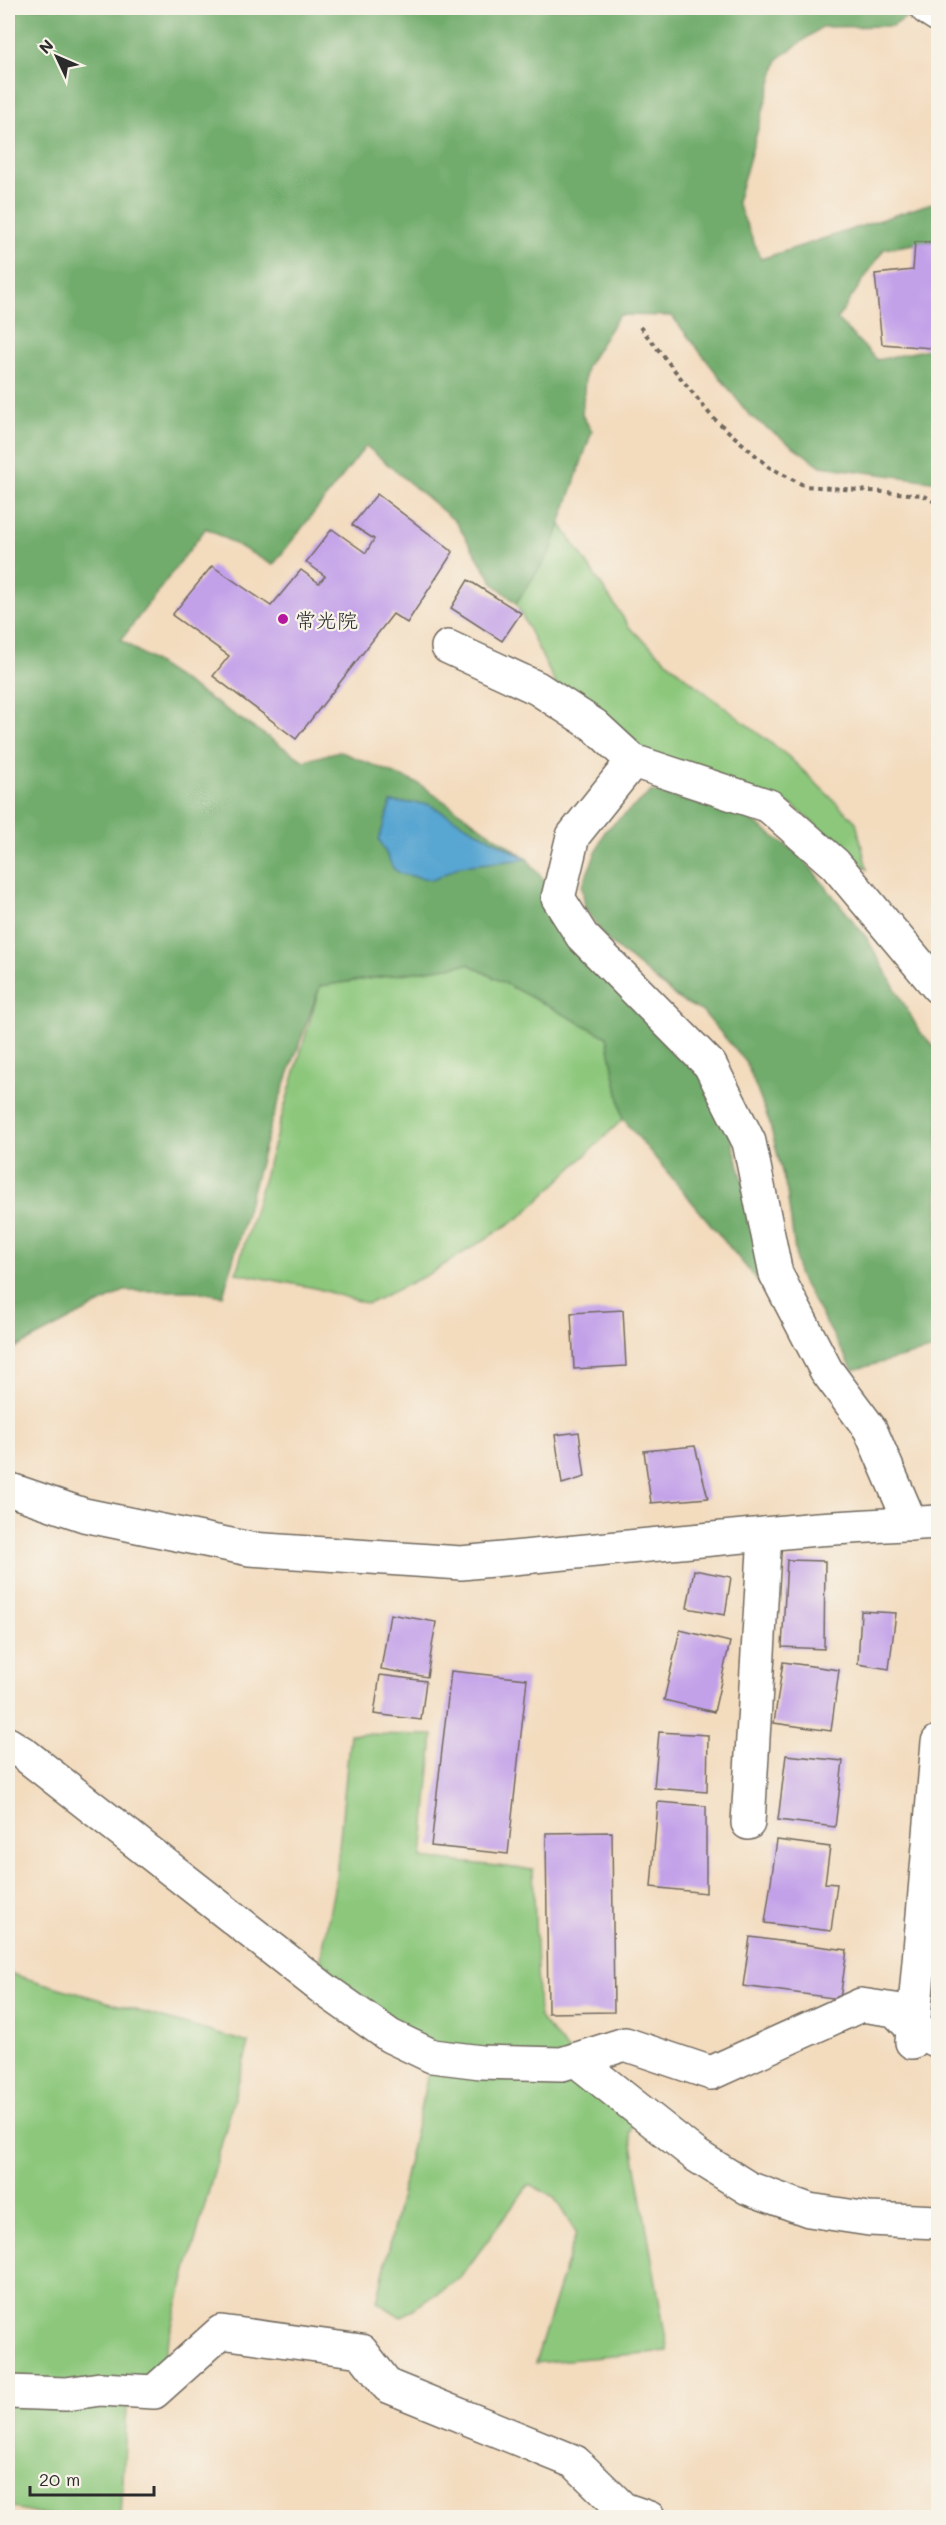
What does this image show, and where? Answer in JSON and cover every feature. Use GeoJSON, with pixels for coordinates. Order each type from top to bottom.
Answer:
{"type":"FeatureCollection","features":[{"type":"Feature","properties":{"kind":"street"},"geometry":{"type":"LineString","coordinates":[[927,8],[939,15]]}},
{"type":"Feature","properties":{"kind":"street"},"geometry":{"type":"LineString","coordinates":[[448,647],[537,688],[594,725],[633,761],[769,806],[835,864],[939,987]]}},
{"type":"Feature","properties":{"kind":"street"},"geometry":{"type":"LineString","coordinates":[[8,1489],[84,1515],[250,1549],[461,1563],[765,1534],[925,1523],[870,1429],[826,1370],[776,1274],[749,1142],[710,1065],[582,936],[558,898],[573,836],[633,761]]}},
{"type":"Feature","properties":{"kind":"street"},"geometry":{"type":"LineString","coordinates":[[748,1823],[765,1534]]}},
{"type":"Feature","properties":{"kind":"street"},"geometry":{"type":"LineString","coordinates":[[921,2041],[929,1957],[939,1742]]}},
{"type":"Feature","properties":{"kind":"street"},"geometry":{"type":"LineString","coordinates":[[8,1744],[24,1754],[325,1990],[390,2036],[432,2056],[471,2061],[562,2064],[625,2044],[711,2073],[861,2005],[896,2010],[921,2041]]}},
{"type":"Feature","properties":{"kind":"street"},"geometry":{"type":"LineString","coordinates":[[576,2060],[698,2156],[748,2188],[809,2210],[869,2219],[939,2222]]}},
{"type":"Feature","properties":{"kind":"street"},"geometry":{"type":"LineString","coordinates":[[8,2392],[66,2394],[100,2390],[154,2392],[221,2332],[361,2351],[388,2386],[575,2462],[623,2509],[649,2517]]}},
{"type":"Feature","properties":{"kind":"path"},"geometry":{"type":"LineString","coordinates":[[640,327],[712,417],[769,467],[805,486],[923,495],[939,504]]}},
{"type":"Feature","properties":{"kind":"green space"},"geometry":{"type":"Polygon","coordinates":[[[8,8],[920,8],[893,26],[822,27],[778,59],[737,202],[761,259],[938,201],[938,240],[884,249],[837,319],[877,360],[938,347],[938,482],[821,466],[750,416],[672,316],[619,315],[586,367],[582,415],[592,431],[550,553],[516,603],[494,584],[456,522],[366,446],[273,565],[206,528],[121,640],[304,761],[339,751],[419,784],[527,859],[616,971],[718,1089],[776,1303],[623,1119],[607,1037],[468,964],[320,986],[271,1123],[223,1296],[194,1291],[124,1291],[8,1352],[8,8]]]}},
{"type":"Feature","properties":{"kind":"green space"},"geometry":{"type":"Polygon","coordinates":[[[560,523],[630,628],[684,676],[789,757],[856,822],[867,869],[793,806],[654,768],[557,687],[516,603],[549,553],[560,523]]]}},
{"type":"Feature","properties":{"kind":"green space"},"geometry":{"type":"Polygon","coordinates":[[[652,791],[748,818],[801,856],[866,937],[920,1032],[938,1051],[938,1348],[853,1370],[798,1274],[787,1192],[769,1121],[746,1062],[703,1012],[680,1000],[607,940],[585,908],[582,886],[605,831],[652,791]]]}},
{"type":"Feature","properties":{"kind":"green space"},"geometry":{"type":"Polygon","coordinates":[[[468,964],[607,1037],[623,1119],[522,1216],[431,1273],[368,1304],[315,1288],[236,1273],[320,986],[468,964]]]}},
{"type":"Feature","properties":{"kind":"green space"},"geometry":{"type":"Polygon","coordinates":[[[350,1734],[433,1735],[422,1858],[533,1870],[539,2017],[576,2060],[635,2117],[630,2133],[668,2351],[535,2363],[576,2233],[554,2197],[529,2184],[460,2278],[401,2317],[377,2302],[432,2056],[317,1979],[336,1878],[350,1734]]]}},
{"type":"Feature","properties":{"kind":"green space"},"geometry":{"type":"Polygon","coordinates":[[[8,1973],[249,2043],[154,2392],[127,2407],[121,2517],[57,2517],[8,2507],[8,1973]]]}},
{"type":"Feature","properties":{"kind":"water"},"geometry":{"type":"Polygon","coordinates":[[[391,802],[428,804],[527,859],[460,866],[433,880],[401,874],[393,868],[379,839],[391,802]]]}},
{"type":"Feature","properties":{"kind":"building"},"geometry":{"type":"Polygon","coordinates":[[[915,242],[938,242],[938,305],[931,348],[882,344],[875,274],[913,270],[915,242]]]}},
{"type":"Feature","properties":{"kind":"building","name":"常光院"},"geometry":{"type":"Polygon","coordinates":[[[377,494],[453,552],[407,623],[393,614],[296,739],[213,676],[229,656],[172,615],[212,566],[271,606],[301,570],[319,583],[325,576],[306,562],[332,529],[366,553],[374,539],[352,525],[377,494]]]}},
{"type":"Feature","properties":{"kind":"building"},"geometry":{"type":"Polygon","coordinates":[[[468,580],[521,613],[502,641],[451,608],[468,580]]]}},
{"type":"Feature","properties":{"kind":"building"},"geometry":{"type":"Polygon","coordinates":[[[623,1310],[626,1366],[574,1369],[571,1313],[623,1310]]]}},
{"type":"Feature","properties":{"kind":"building"},"geometry":{"type":"Polygon","coordinates":[[[579,1432],[585,1477],[562,1484],[555,1435],[579,1432]]]}},
{"type":"Feature","properties":{"kind":"building"},"geometry":{"type":"Polygon","coordinates":[[[695,1446],[708,1498],[651,1503],[644,1451],[695,1446]]]}},
{"type":"Feature","properties":{"kind":"building"},"geometry":{"type":"Polygon","coordinates":[[[787,1560],[825,1561],[824,1649],[782,1647],[787,1560]]]}},
{"type":"Feature","properties":{"kind":"building"},"geometry":{"type":"Polygon","coordinates":[[[694,1570],[731,1577],[725,1615],[687,1608],[694,1570]]]}},
{"type":"Feature","properties":{"kind":"building"},"geometry":{"type":"Polygon","coordinates":[[[861,1611],[896,1613],[889,1669],[858,1664],[861,1611]]]}},
{"type":"Feature","properties":{"kind":"building"},"geometry":{"type":"Polygon","coordinates":[[[390,1614],[436,1622],[427,1677],[381,1669],[390,1614]]]}},
{"type":"Feature","properties":{"kind":"building"},"geometry":{"type":"Polygon","coordinates":[[[680,1630],[730,1642],[714,1712],[664,1700],[680,1630]]]}},
{"type":"Feature","properties":{"kind":"building"},"geometry":{"type":"Polygon","coordinates":[[[783,1662],[839,1670],[831,1731],[774,1723],[783,1662]]]}},
{"type":"Feature","properties":{"kind":"building"},"geometry":{"type":"Polygon","coordinates":[[[451,1671],[527,1679],[508,1854],[431,1846],[451,1671]]]}},
{"type":"Feature","properties":{"kind":"building"},"geometry":{"type":"Polygon","coordinates":[[[380,1675],[426,1681],[421,1720],[374,1714],[380,1675]]]}},
{"type":"Feature","properties":{"kind":"building"},"geometry":{"type":"Polygon","coordinates":[[[659,1732],[708,1735],[707,1792],[654,1788],[659,1732]]]}},
{"type":"Feature","properties":{"kind":"building"},"geometry":{"type":"Polygon","coordinates":[[[786,1755],[843,1761],[835,1827],[778,1820],[786,1755]]]}},
{"type":"Feature","properties":{"kind":"building"},"geometry":{"type":"Polygon","coordinates":[[[658,1802],[706,1806],[706,1893],[651,1887],[658,1802]]]}},
{"type":"Feature","properties":{"kind":"building"},"geometry":{"type":"Polygon","coordinates":[[[612,1832],[614,2012],[548,2013],[546,1833],[612,1832]]]}},
{"type":"Feature","properties":{"kind":"building"},"geometry":{"type":"Polygon","coordinates":[[[777,1840],[830,1847],[825,1883],[837,1884],[831,1931],[765,1923],[777,1840]]]}},
{"type":"Feature","properties":{"kind":"building"},"geometry":{"type":"Polygon","coordinates":[[[750,1937],[847,1950],[840,1999],[743,1986],[750,1937]]]}},
{"type":"Feature","properties":{"kind":"building"},"geometry":{"type":"Polygon","coordinates":[[[938,2098],[938,2114],[933,2112],[938,2098]]]}},
{"type":"Feature","properties":{"kind":"place","name":"常光院"},"geometry":{"type":"Point","coordinates":[283,619]}}]}
